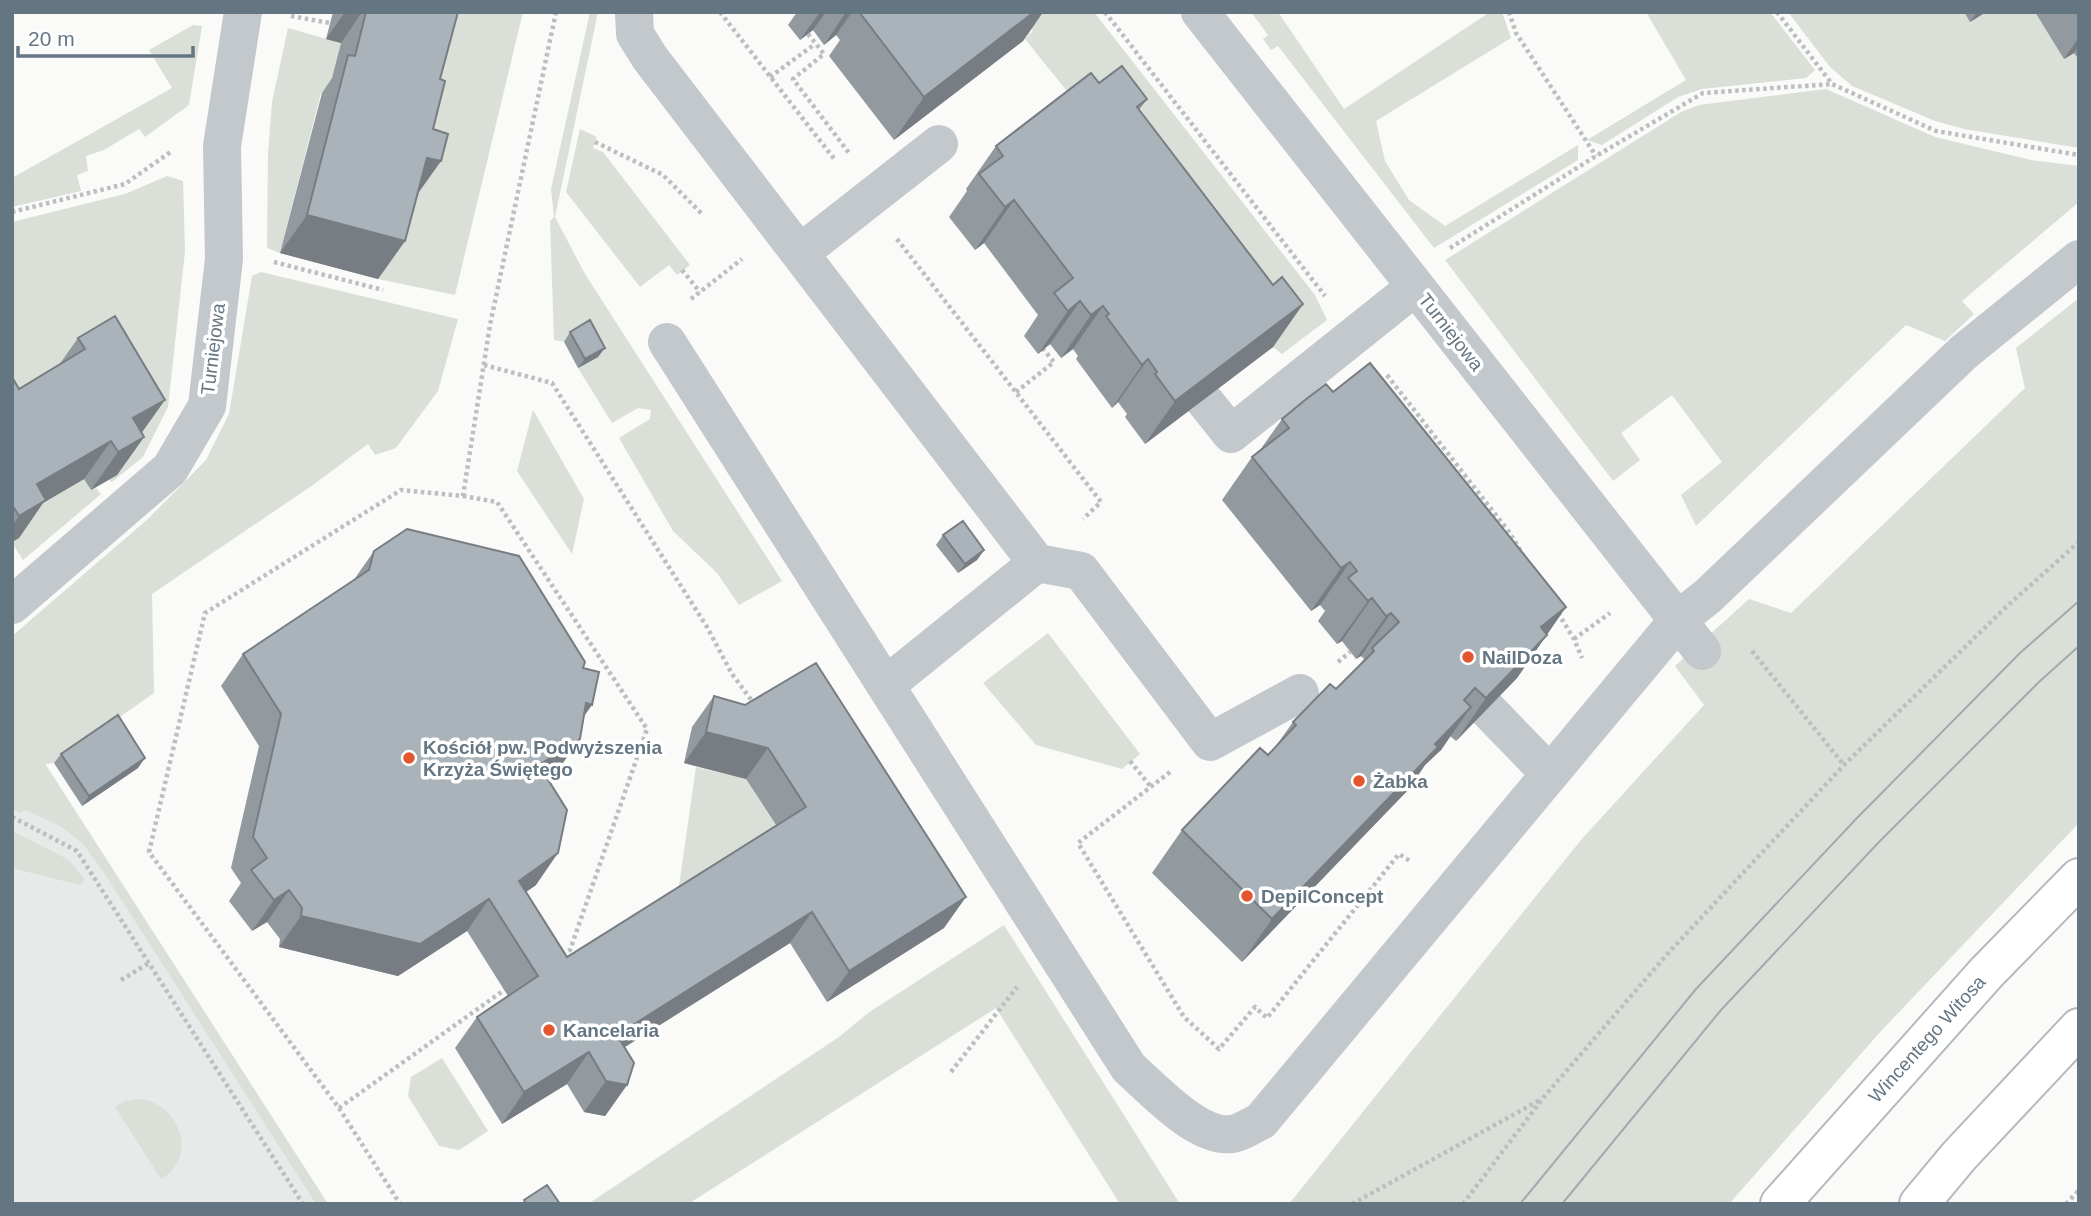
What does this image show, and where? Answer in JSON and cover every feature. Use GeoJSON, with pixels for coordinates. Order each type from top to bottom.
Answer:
{"type":"FeatureCollection","features":[{"type":"Feature","properties":{"kind":"main road","name":"Wincentego Witosa"},"geometry":{"type":"LineString","coordinates":[[1780,1204],[1987,972],[2079,878]]}},
{"type":"Feature","properties":{"kind":"main road"},"geometry":{"type":"LineString","coordinates":[[1919,1204],[1959,1156],[2079,1028]]}},
{"type":"Feature","properties":{"kind":"street"},"geometry":{"type":"LineString","coordinates":[[634,12],[635,34],[650,58],[1037,563],[1081,571],[1210,742],[1300,693]]}},
{"type":"Feature","properties":{"kind":"street","name":"Turniejowa"},"geometry":{"type":"LineString","coordinates":[[1200,12],[1410,282],[1693,608],[1702,651]]}},
{"type":"Feature","properties":{"kind":"street","name":"Turniejowa"},"geometry":{"type":"LineString","coordinates":[[12,605],[170,469],[206,406],[224,259],[222,146],[262,13]]}},
{"type":"Feature","properties":{"kind":"street"},"geometry":{"type":"LineString","coordinates":[[800,253],[939,144]]}},
{"type":"Feature","properties":{"kind":"street"},"geometry":{"type":"LineString","coordinates":[[667,342],[1129,1068],[1176,1109],[1209,1132],[1232,1134],[1261,1121],[1549,773],[1693,608],[1964,352],[2079,259]]}},
{"type":"Feature","properties":{"kind":"street"},"geometry":{"type":"LineString","coordinates":[[1203,399],[1231,434],[1264,430],[1410,282]]}},
{"type":"Feature","properties":{"kind":"street"},"geometry":{"type":"LineString","coordinates":[[886,685],[1037,563]]}},
{"type":"Feature","properties":{"kind":"street"},"geometry":{"type":"LineString","coordinates":[[1487,709],[1549,773]]}},
{"type":"Feature","properties":{"kind":"path"},"geometry":{"type":"LineString","coordinates":[[463,496],[484,365],[556,12]]}},
{"type":"Feature","properties":{"kind":"path"},"geometry":{"type":"LineString","coordinates":[[720,12],[1101,502],[1037,563]]}},
{"type":"Feature","properties":{"kind":"path"},"geometry":{"type":"LineString","coordinates":[[1509,12],[1516,33],[1596,156]]}},
{"type":"Feature","properties":{"kind":"path"},"geometry":{"type":"LineString","coordinates":[[1777,12],[1832,84],[1936,131],[2079,155]]}},
{"type":"Feature","properties":{"kind":"path"},"geometry":{"type":"LineString","coordinates":[[262,13],[330,23]]}},
{"type":"Feature","properties":{"kind":"path"},"geometry":{"type":"LineString","coordinates":[[808,34],[824,54],[793,79],[855,161],[843,171]]}},
{"type":"Feature","properties":{"kind":"path"},"geometry":{"type":"LineString","coordinates":[[771,77],[815,44]]}},
{"type":"Feature","properties":{"kind":"path"},"geometry":{"type":"LineString","coordinates":[[1410,282],[1596,156],[1703,93],[1832,84]]}},
{"type":"Feature","properties":{"kind":"path"},"geometry":{"type":"LineString","coordinates":[[595,142],[663,174],[707,219]]}},
{"type":"Feature","properties":{"kind":"path"},"geometry":{"type":"LineString","coordinates":[[12,212],[125,184],[179,146]]}},
{"type":"Feature","properties":{"kind":"path"},"geometry":{"type":"LineString","coordinates":[[705,287],[747,255]]}},
{"type":"Feature","properties":{"kind":"path"},"geometry":{"type":"LineString","coordinates":[[271,262],[383,290]]}},
{"type":"Feature","properties":{"kind":"path"},"geometry":{"type":"LineString","coordinates":[[682,270],[700,292]]}},
{"type":"Feature","properties":{"kind":"path"},"geometry":{"type":"LineString","coordinates":[[1016,392],[1054,362],[1043,349]]}},
{"type":"Feature","properties":{"kind":"path"},"geometry":{"type":"LineString","coordinates":[[484,365],[552,383],[707,627],[732,674],[762,714]]}},
{"type":"Feature","properties":{"kind":"path"},"geometry":{"type":"LineString","coordinates":[[400,1204],[339,1108],[149,852],[205,613],[401,490],[497,502],[647,729],[570,950],[558,957]]}},
{"type":"Feature","properties":{"kind":"path"},"geometry":{"type":"LineString","coordinates":[[1463,1204],[1543,1098],[1670,951],[1844,765],[2005,608],[2079,542]]}},
{"type":"Feature","properties":{"kind":"path"},"geometry":{"type":"LineString","coordinates":[[1693,608],[1844,765]]}},
{"type":"Feature","properties":{"kind":"path"},"geometry":{"type":"LineString","coordinates":[[1574,639],[1586,667]]}},
{"type":"Feature","properties":{"kind":"path"},"geometry":{"type":"LineString","coordinates":[[1210,742],[1078,843],[1184,1017],[1219,1049],[1255,1007],[1266,1018],[1399,854],[1410,861],[1419,850]]}},
{"type":"Feature","properties":{"kind":"path"},"geometry":{"type":"LineString","coordinates":[[1130,761],[1151,787]]}},
{"type":"Feature","properties":{"kind":"path"},"geometry":{"type":"LineString","coordinates":[[12,817],[77,850],[303,1204]]}},
{"type":"Feature","properties":{"kind":"path"},"geometry":{"type":"LineString","coordinates":[[121,981],[149,963]]}},
{"type":"Feature","properties":{"kind":"path"},"geometry":{"type":"LineString","coordinates":[[951,1072],[1024,978]]}},
{"type":"Feature","properties":{"kind":"path"},"geometry":{"type":"LineString","coordinates":[[339,1108],[514,983]]}},
{"type":"Feature","properties":{"kind":"path"},"geometry":{"type":"LineString","coordinates":[[1352,1204],[1543,1098]]}},
{"type":"Feature","properties":{"kind":"path"},"geometry":{"type":"LineString","coordinates":[[2066,1204],[2079,1190]]}},
{"type":"Feature","properties":{"kind":"shaded area"},"geometry":{"type":"Polygon","coordinates":[[[441,12],[523,12],[455,295],[378,279],[400,196],[441,12]]]}},
{"type":"Feature","properties":{"kind":"shaded area"},"geometry":{"type":"Polygon","coordinates":[[[590,12],[598,12],[555,217],[585,274],[782,581],[739,605],[717,573],[673,531],[619,438],[650,419],[651,410],[638,408],[612,423],[578,368],[583,330],[564,342],[554,340],[550,221],[554,217],[551,189],[590,12]]]}},
{"type":"Feature","properties":{"kind":"shaded area"},"geometry":{"type":"Polygon","coordinates":[[[1001,12],[1094,12],[1315,295],[1327,320],[1282,354],[1273,347],[1025,39],[1033,31],[1028,28],[1030,33],[1022,39],[1001,12]]]}},
{"type":"Feature","properties":{"kind":"shaded area"},"geometry":{"type":"Polygon","coordinates":[[[1251,12],[1278,12],[1344,109],[1490,12],[1502,12],[1511,38],[1376,121],[1385,161],[1409,200],[1445,226],[1578,145],[1578,160],[1434,248],[1278,46],[1271,50],[1263,39],[1268,35],[1251,12]]]}},
{"type":"Feature","properties":{"kind":"shaded area"},"geometry":{"type":"Polygon","coordinates":[[[1646,12],[1770,12],[1815,70],[1806,78],[1702,89],[1678,97],[1602,145],[1587,140],[1686,80],[1646,12]]]}},
{"type":"Feature","properties":{"kind":"shaded area"},"geometry":{"type":"Polygon","coordinates":[[[1788,12],[2035,12],[2064,58],[2074,53],[2079,60],[2079,148],[1964,129],[1935,121],[1852,86],[1830,67],[1788,12]]]}},
{"type":"Feature","properties":{"kind":"shaded area"},"geometry":{"type":"Polygon","coordinates":[[[193,25],[202,26],[189,105],[145,137],[139,129],[104,150],[86,156],[88,171],[77,175],[81,191],[12,207],[12,178],[172,88],[149,50],[193,25]]]}},
{"type":"Feature","properties":{"kind":"shaded area"},"geometry":{"type":"Polygon","coordinates":[[[288,28],[341,43],[328,94],[321,93],[280,253],[267,248],[268,153],[272,102],[288,28]]]}},
{"type":"Feature","properties":{"kind":"shaded area"},"geometry":{"type":"Polygon","coordinates":[[[1826,89],[1935,137],[2031,160],[2079,166],[2079,202],[1962,301],[1974,314],[1945,341],[1906,325],[1696,526],[1681,495],[1722,462],[1672,395],[1621,433],[1640,460],[1613,481],[1445,260],[1681,112],[1699,105],[1826,89]]]}},
{"type":"Feature","properties":{"kind":"shaded area"},"geometry":{"type":"Polygon","coordinates":[[[580,129],[597,137],[593,148],[603,152],[690,265],[677,275],[669,265],[640,287],[566,192],[580,129]]]}},
{"type":"Feature","properties":{"kind":"shaded area"},"geometry":{"type":"Polygon","coordinates":[[[167,176],[183,181],[185,251],[168,407],[143,457],[112,482],[12,415],[12,222],[125,194],[167,176]]]}},
{"type":"Feature","properties":{"kind":"shaded area"},"geometry":{"type":"Polygon","coordinates":[[[261,272],[458,319],[438,391],[396,448],[375,455],[368,444],[313,485],[152,594],[154,693],[54,763],[45,764],[328,1204],[316,1204],[103,871],[83,844],[62,827],[26,810],[21,813],[12,809],[12,636],[149,518],[206,460],[229,414],[252,276],[261,272]]]}},
{"type":"Feature","properties":{"kind":"shaded area"},"geometry":{"type":"Polygon","coordinates":[[[2079,298],[2079,823],[1881,1031],[1729,1204],[1289,1204],[1581,840],[1704,705],[1675,666],[1749,599],[1791,613],[2025,388],[2016,348],[2079,298]]]}},
{"type":"Feature","properties":{"kind":"shaded area"},"geometry":{"type":"Polygon","coordinates":[[[533,410],[584,499],[572,554],[517,471],[533,410]]]}},
{"type":"Feature","properties":{"kind":"shaded area"},"geometry":{"type":"Polygon","coordinates":[[[84,479],[91,490],[96,488],[101,494],[23,560],[12,543],[19,537],[12,521],[84,479]]]}},
{"type":"Feature","properties":{"kind":"shaded area"},"geometry":{"type":"Polygon","coordinates":[[[1048,633],[1140,754],[1122,769],[1036,745],[983,683],[1048,633]]]}},
{"type":"Feature","properties":{"kind":"shaded area"},"geometry":{"type":"Polygon","coordinates":[[[12,756],[45,763],[328,1204],[12,1204],[12,756]]]}},
{"type":"Feature","properties":{"kind":"shaded area"},"geometry":{"type":"Polygon","coordinates":[[[696,767],[746,779],[784,838],[676,907],[696,767]]]}},
{"type":"Feature","properties":{"kind":"shaded area"},"geometry":{"type":"Polygon","coordinates":[[[12,831],[69,860],[85,880],[80,885],[12,868],[12,831]]]}},
{"type":"Feature","properties":{"kind":"shaded area"},"geometry":{"type":"Polygon","coordinates":[[[1004,925],[1180,1204],[1120,1204],[996,1008],[688,1204],[588,1204],[839,1037],[868,1013],[1004,925]]]}},
{"type":"Feature","properties":{"kind":"shaded area"},"geometry":{"type":"Polygon","coordinates":[[[442,1058],[488,1131],[459,1150],[439,1146],[408,1096],[411,1077],[442,1058]]]}},
{"type":"Feature","properties":{"kind":"shaded area"},"geometry":{"type":"Polygon","coordinates":[[[137,1099],[164,1109],[179,1131],[179,1157],[173,1169],[161,1179],[115,1107],[137,1099]]]}},
{"type":"Feature","properties":{"kind":"building"},"geometry":{"type":"Polygon","coordinates":[[[366,12],[458,12],[440,79],[445,81],[433,129],[448,134],[441,161],[427,158],[405,241],[307,215],[348,55],[355,56],[366,12]]]}},
{"type":"Feature","properties":{"kind":"building"},"geometry":{"type":"Polygon","coordinates":[[[860,12],[1034,12],[924,97],[860,12]]]}},
{"type":"Feature","properties":{"kind":"building"},"geometry":{"type":"Polygon","coordinates":[[[1122,66],[1147,99],[1137,107],[1273,285],[1282,277],[1303,304],[1175,401],[1155,374],[1157,372],[1148,359],[1142,365],[1106,316],[1109,314],[1103,306],[1091,315],[1080,301],[1068,311],[1054,293],[1073,278],[1014,200],[1005,207],[979,174],[1003,156],[996,146],[1091,73],[1099,83],[1122,66]]]}},
{"type":"Feature","properties":{"kind":"building"},"geometry":{"type":"Polygon","coordinates":[[[115,316],[165,400],[133,418],[144,437],[118,452],[111,441],[37,484],[46,500],[19,516],[14,508],[12,509],[12,377],[19,389],[85,349],[78,338],[115,316]]]}},
{"type":"Feature","properties":{"kind":"building"},"geometry":{"type":"Polygon","coordinates":[[[590,320],[605,348],[585,359],[570,332],[590,320]]]}},
{"type":"Feature","properties":{"kind":"building"},"geometry":{"type":"Polygon","coordinates":[[[1370,363],[1566,607],[1541,627],[1547,635],[1486,698],[1475,688],[1464,700],[1471,707],[1435,744],[1438,747],[1272,919],[1182,830],[1260,748],[1268,755],[1296,725],[1293,722],[1330,684],[1336,689],[1399,622],[1391,613],[1386,616],[1372,598],[1368,601],[1348,578],[1357,571],[1350,562],[1341,568],[1252,457],[1289,428],[1282,419],[1305,400],[1326,384],[1333,392],[1370,363]]]}},
{"type":"Feature","properties":{"kind":"building"},"geometry":{"type":"Polygon","coordinates":[[[963,521],[984,550],[965,564],[943,535],[963,521]]]}},
{"type":"Feature","properties":{"kind":"building"},"geometry":{"type":"Polygon","coordinates":[[[407,529],[519,556],[585,662],[583,668],[599,672],[592,705],[586,703],[580,739],[539,765],[567,810],[558,853],[519,881],[567,957],[806,807],[768,748],[706,732],[714,696],[745,705],[816,663],[966,897],[849,971],[812,912],[617,1035],[634,1063],[627,1085],[606,1081],[589,1052],[524,1092],[477,1017],[538,976],[489,899],[420,944],[301,916],[302,908],[289,890],[274,900],[251,870],[267,858],[253,837],[281,714],[243,654],[369,570],[374,551],[407,529]]]}},
{"type":"Feature","properties":{"kind":"building"},"geometry":{"type":"Polygon","coordinates":[[[118,715],[145,758],[89,796],[61,754],[118,715]]]}},
{"type":"Feature","properties":{"kind":"building"},"geometry":{"type":"Polygon","coordinates":[[[547,1185],[560,1204],[526,1204],[524,1200],[547,1185]]]}},
{"type":"Feature","properties":{"kind":"tram line"},"geometry":{"type":"LineString","coordinates":[[1520,1204],[1696,989],[1857,818],[2020,653],[2079,601]]}},
{"type":"Feature","properties":{"kind":"tram line"},"geometry":{"type":"LineString","coordinates":[[1562,1204],[1721,1010],[1879,842],[2039,682],[2079,646]]}},
{"type":"Feature","properties":{"kind":"place","name":"NailDoza"},"geometry":{"type":"Point","coordinates":[1468,657]}},
{"type":"Feature","properties":{"kind":"place","name":"Kościół pw. Podwyższenia Krzyża Świętego"},"geometry":{"type":"Point","coordinates":[409,758]}},
{"type":"Feature","properties":{"kind":"place","name":"Żabka"},"geometry":{"type":"Point","coordinates":[1359,781]}},
{"type":"Feature","properties":{"kind":"place","name":"DepilConcept"},"geometry":{"type":"Point","coordinates":[1247,896]}},
{"type":"Feature","properties":{"kind":"place","name":"Kancelaria"},"geometry":{"type":"Point","coordinates":[549,1030]}}]}
